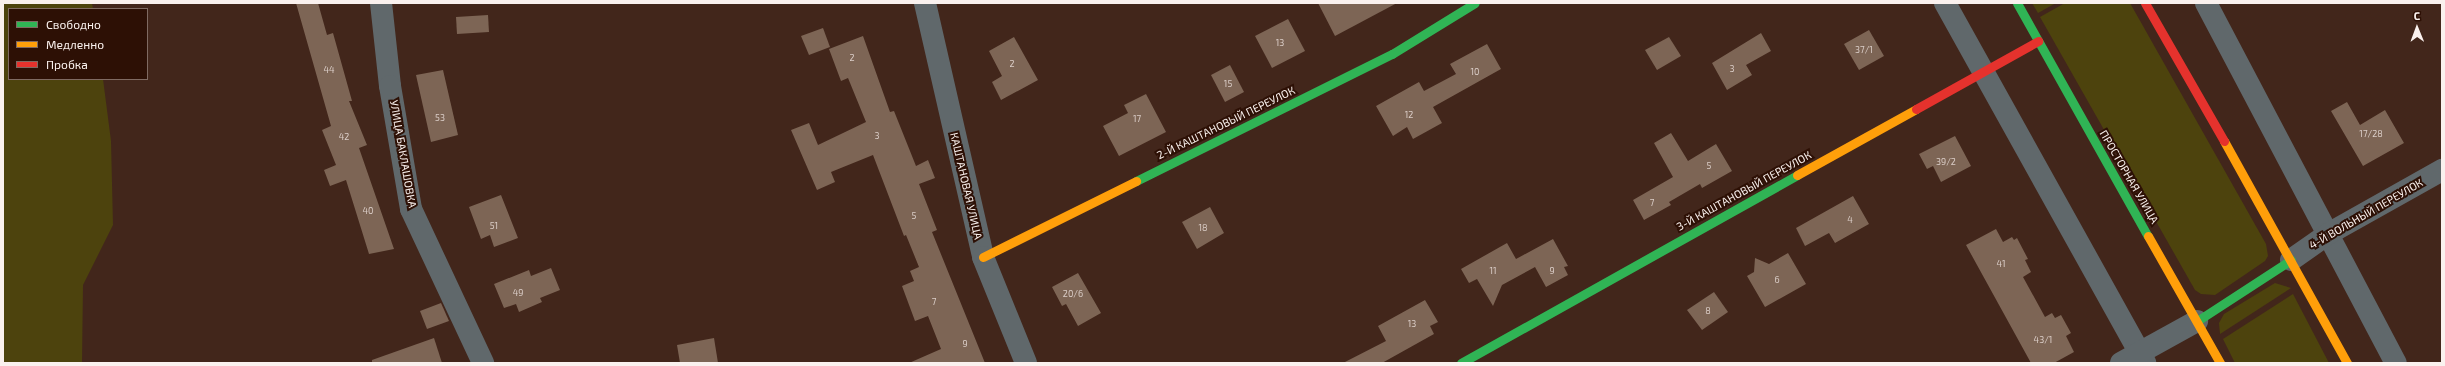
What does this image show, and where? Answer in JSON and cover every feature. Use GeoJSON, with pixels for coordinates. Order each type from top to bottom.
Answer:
{"type":"FeatureCollection","features":[{"type":"Feature","properties":{"kind":"street","name":"УЛИЦА БАКЛАШОВКА"},"geometry":{"type":"LineString","coordinates":[[381,3],[390,86],[411,209],[483,363]]}},
{"type":"Feature","properties":{"kind":"street","name":"КАШТАНОВАЯ УЛИЦА"},"geometry":{"type":"LineString","coordinates":[[925,3],[982,257],[1026,363]]}},
{"type":"Feature","properties":{"kind":"street","name":"2-Й КАШТАНОВЫЙ ПЕРЕУЛОК"},"geometry":{"type":"LineString","coordinates":[[982,257],[1392,54],[1475,3]]}},
{"type":"Feature","properties":{"kind":"street"},"geometry":{"type":"LineString","coordinates":[[1945,3],[2135,360],[2291,260]]}},
{"type":"Feature","properties":{"kind":"street","name":"ПРОСТОРНАЯ УЛИЦА"},"geometry":{"type":"LineString","coordinates":[[2017,3],[2220,363]]}},
{"type":"Feature","properties":{"kind":"street"},"geometry":{"type":"LineString","coordinates":[[2146,3],[2291,260],[2347,363]]}},
{"type":"Feature","properties":{"kind":"street"},"geometry":{"type":"LineString","coordinates":[[2206,3],[2396,363]]}},
{"type":"Feature","properties":{"kind":"street","name":"3-Й КАШТАНОВЫЙ ПЕРЕУЛОК"},"geometry":{"type":"LineString","coordinates":[[1461,363],[2038,41]]}},
{"type":"Feature","properties":{"kind":"street","name":"4-Й ВОЛЬНЫЙ ПЕРЕУЛОК"},"geometry":{"type":"LineString","coordinates":[[2291,260],[2328,234],[2442,170]]}},
{"type":"Feature","properties":{"kind":"shaded area"},"geometry":{"type":"Polygon","coordinates":[[[3,3],[92,3],[93,8],[8,8],[8,80],[103,80],[111,141],[113,225],[83,285],[82,363],[3,363],[3,3]]]}},
{"type":"Feature","properties":{"kind":"shaded area"},"geometry":{"type":"Polygon","coordinates":[[[2032,3],[2056,3],[2038,13],[2032,3]]]}},
{"type":"Feature","properties":{"kind":"shaded area"},"geometry":{"type":"Polygon","coordinates":[[[2065,3],[2130,3],[2266,244],[2268,256],[2265,261],[2215,295],[2201,294],[2195,290],[2040,17],[2065,3]]]}},
{"type":"Feature","properties":{"kind":"shaded area"},"geometry":{"type":"Polygon","coordinates":[[[2275,283],[2291,288],[2220,334],[2219,323],[2224,314],[2275,283]]]}},
{"type":"Feature","properties":{"kind":"shaded area"},"geometry":{"type":"Polygon","coordinates":[[[2293,294],[2329,363],[2235,363],[2223,339],[2293,294]]]}},
{"type":"Feature","properties":{"kind":"building"},"geometry":{"type":"Polygon","coordinates":[[[296,3],[318,3],[327,35],[333,33],[352,101],[349,101],[367,145],[359,148],[394,249],[369,254],[346,180],[330,186],[324,170],[336,165],[322,130],[331,126],[296,3]]]}},
{"type":"Feature","properties":{"kind":"building"},"geometry":{"type":"Polygon","coordinates":[[[1318,3],[1397,3],[1335,36],[1318,3]]]}},
{"type":"Feature","properties":{"kind":"building"},"geometry":{"type":"Polygon","coordinates":[[[488,15],[489,32],[457,34],[456,17],[488,15]]]}},
{"type":"Feature","properties":{"kind":"building"},"geometry":{"type":"Polygon","coordinates":[[[1288,19],[1305,51],[1272,68],[1255,36],[1288,19]]]}},
{"type":"Feature","properties":{"kind":"building"},"geometry":{"type":"Polygon","coordinates":[[[823,28],[830,47],[809,55],[801,36],[823,28]]]}},
{"type":"Feature","properties":{"kind":"building"},"geometry":{"type":"Polygon","coordinates":[[[1869,30],[1884,56],[1859,70],[1844,44],[1869,30]]]}},
{"type":"Feature","properties":{"kind":"building"},"geometry":{"type":"Polygon","coordinates":[[[1761,33],[1771,51],[1746,65],[1752,75],[1727,90],[1712,63],[1761,33]]]}},
{"type":"Feature","properties":{"kind":"building"},"geometry":{"type":"Polygon","coordinates":[[[863,36],[890,112],[894,111],[916,166],[928,160],[935,178],[919,184],[937,230],[932,232],[985,363],[909,363],[941,349],[928,316],[915,321],[902,286],[914,281],[910,271],[919,267],[906,235],[904,236],[873,155],[831,172],[835,182],[817,190],[791,130],[809,123],[818,145],[866,122],[848,78],[841,81],[829,49],[863,36]]]}},
{"type":"Feature","properties":{"kind":"building"},"geometry":{"type":"Polygon","coordinates":[[[1014,37],[1038,80],[1001,100],[992,82],[1002,76],[989,51],[1014,37]]]}},
{"type":"Feature","properties":{"kind":"building"},"geometry":{"type":"Polygon","coordinates":[[[1669,37],[1681,56],[1657,70],[1645,50],[1669,37]]]}},
{"type":"Feature","properties":{"kind":"building"},"geometry":{"type":"Polygon","coordinates":[[[1487,44],[1501,69],[1433,107],[1442,123],[1413,139],[1407,127],[1393,136],[1376,106],[1419,82],[1424,91],[1456,74],[1450,64],[1487,44]]]}},
{"type":"Feature","properties":{"kind":"building"},"geometry":{"type":"Polygon","coordinates":[[[1230,65],[1244,92],[1225,102],[1211,75],[1230,65]]]}},
{"type":"Feature","properties":{"kind":"building"},"geometry":{"type":"Polygon","coordinates":[[[443,70],[458,135],[431,142],[416,75],[443,70]]]}},
{"type":"Feature","properties":{"kind":"building"},"geometry":{"type":"Polygon","coordinates":[[[1146,94],[1166,132],[1119,156],[1103,126],[1128,113],[1124,105],[1146,94]]]}},
{"type":"Feature","properties":{"kind":"building"},"geometry":{"type":"Polygon","coordinates":[[[2347,102],[2360,125],[2385,110],[2404,143],[2363,166],[2331,111],[2347,102]]]}},
{"type":"Feature","properties":{"kind":"building"},"geometry":{"type":"Polygon","coordinates":[[[1671,133],[1688,161],[1716,144],[1732,171],[1702,188],[1700,184],[1669,202],[1671,205],[1644,220],[1633,200],[1673,177],[1654,143],[1671,133]]]}},
{"type":"Feature","properties":{"kind":"building"},"geometry":{"type":"Polygon","coordinates":[[[1955,136],[1971,166],[1941,182],[1933,166],[1927,169],[1919,154],[1955,136]]]}},
{"type":"Feature","properties":{"kind":"building"},"geometry":{"type":"Polygon","coordinates":[[[501,195],[518,238],[494,247],[490,235],[481,239],[469,207],[501,195]]]}},
{"type":"Feature","properties":{"kind":"building"},"geometry":{"type":"Polygon","coordinates":[[[1853,196],[1869,224],[1835,243],[1829,233],[1805,246],[1796,228],[1853,196]]]}},
{"type":"Feature","properties":{"kind":"building"},"geometry":{"type":"Polygon","coordinates":[[[1210,207],[1224,233],[1197,249],[1182,222],[1210,207]]]}},
{"type":"Feature","properties":{"kind":"building"},"geometry":{"type":"Polygon","coordinates":[[[1996,229],[2003,242],[2012,237],[2014,240],[2017,238],[2028,259],[2025,260],[2031,272],[2023,277],[2045,317],[2052,313],[2055,318],[2061,315],[2071,333],[2066,336],[2074,352],[2054,363],[2031,363],[1966,245],[1996,229]]]}},
{"type":"Feature","properties":{"kind":"building"},"geometry":{"type":"Polygon","coordinates":[[[1553,239],[1568,266],[1564,267],[1568,275],[1546,287],[1535,267],[1502,285],[1493,306],[1477,279],[1469,283],[1461,269],[1507,243],[1516,259],[1553,239]]]}},
{"type":"Feature","properties":{"kind":"building"},"geometry":{"type":"Polygon","coordinates":[[[1788,253],[1806,284],[1765,307],[1747,276],[1754,272],[1755,258],[1769,264],[1788,253]]]}},
{"type":"Feature","properties":{"kind":"building"},"geometry":{"type":"Polygon","coordinates":[[[551,268],[560,290],[540,298],[542,302],[519,312],[516,304],[504,308],[494,284],[529,270],[531,276],[551,268]]]}},
{"type":"Feature","properties":{"kind":"building"},"geometry":{"type":"Polygon","coordinates":[[[1078,273],[1101,313],[1078,326],[1066,304],[1062,306],[1052,287],[1078,273]]]}},
{"type":"Feature","properties":{"kind":"building"},"geometry":{"type":"Polygon","coordinates":[[[1714,292],[1728,312],[1702,330],[1687,310],[1714,292]]]}},
{"type":"Feature","properties":{"kind":"building"},"geometry":{"type":"Polygon","coordinates":[[[1425,300],[1438,322],[1430,326],[1434,334],[1382,363],[1343,363],[1386,341],[1378,326],[1425,300]]]}},
{"type":"Feature","properties":{"kind":"building"},"geometry":{"type":"Polygon","coordinates":[[[441,303],[449,321],[427,329],[420,311],[441,303]]]}},
{"type":"Feature","properties":{"kind":"building"},"geometry":{"type":"Polygon","coordinates":[[[434,338],[442,363],[372,363],[372,360],[434,338]]]}},
{"type":"Feature","properties":{"kind":"building"},"geometry":{"type":"Polygon","coordinates":[[[714,338],[718,363],[680,363],[677,345],[714,338]]]}},
{"type":"Feature","properties":{"kind":"traffic: fast"},"geometry":{"type":"LineString","coordinates":[[1136,181],[1392,54],[1475,3]]}},
{"type":"Feature","properties":{"kind":"traffic: fast"},"geometry":{"type":"LineString","coordinates":[[2017,3],[2148,236]]}},
{"type":"Feature","properties":{"kind":"traffic: fast"},"geometry":{"type":"LineString","coordinates":[[1461,363],[1797,175]]}},
{"type":"Feature","properties":{"kind":"traffic: fast"},"geometry":{"type":"LineString","coordinates":[[2197,321],[2291,260]]}},
{"type":"Feature","properties":{"kind":"traffic: slow"},"geometry":{"type":"LineString","coordinates":[[1797,175],[1916,109]]}},
{"type":"Feature","properties":{"kind":"traffic: slow"},"geometry":{"type":"LineString","coordinates":[[2224,141],[2347,363]]}},
{"type":"Feature","properties":{"kind":"traffic: slow"},"geometry":{"type":"LineString","coordinates":[[983,257],[1136,181]]}},
{"type":"Feature","properties":{"kind":"traffic: slow"},"geometry":{"type":"LineString","coordinates":[[2148,236],[2220,363]]}},
{"type":"Feature","properties":{"kind":"traffic: jam"},"geometry":{"type":"LineString","coordinates":[[2145,3],[2224,141]]}},
{"type":"Feature","properties":{"kind":"traffic: jam"},"geometry":{"type":"LineString","coordinates":[[1916,109],[2038,41]]}}]}
